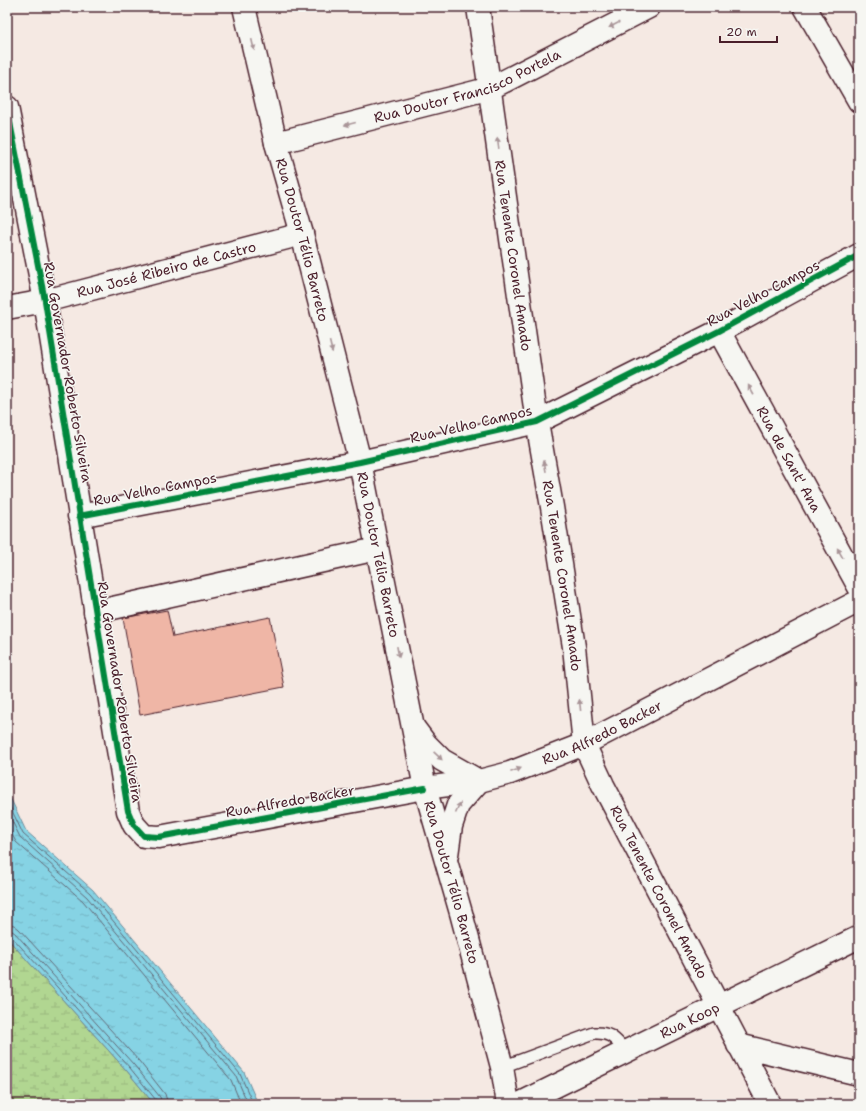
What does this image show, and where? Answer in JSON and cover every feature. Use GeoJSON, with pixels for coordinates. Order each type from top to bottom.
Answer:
{"type":"FeatureCollection","features":[{"type":"Feature","properties":{"kind":"street","name":"Rua Doutor Télio Barreto"},"geometry":{"type":"LineString","coordinates":[[244,7],[276,143],[302,234],[360,462],[425,788],[462,913],[502,1067],[508,1104]]}},
{"type":"Feature","properties":{"kind":"street","name":"Rua Tenente Coronel Amado"},"geometry":{"type":"LineString","coordinates":[[478,7],[491,88],[537,422],[574,647],[584,744],[603,785],[770,1104]]}},
{"type":"Feature","properties":{"kind":"street","name":"Rua Doutor Francisco Portela"},"geometry":{"type":"LineString","coordinates":[[276,143],[491,88],[649,7]]}},
{"type":"Feature","properties":{"kind":"street"},"geometry":{"type":"LineString","coordinates":[[805,7],[859,100]]}},
{"type":"Feature","properties":{"kind":"street","name":"Rua Governador Roberto Silveira"},"geometry":{"type":"LineString","coordinates":[[7,107],[11,149],[45,301],[128,811],[134,826],[144,836],[159,837]]}},
{"type":"Feature","properties":{"kind":"street","name":"Rua José Ribeiro de Castro"},"geometry":{"type":"LineString","coordinates":[[7,308],[45,301],[302,234]]}},
{"type":"Feature","properties":{"kind":"street","name":"Rua Velho Campos"},"geometry":{"type":"LineString","coordinates":[[79,516],[360,462],[537,422],[719,330],[859,254]]}},
{"type":"Feature","properties":{"kind":"street","name":"Rua de Sant' Ana"},"geometry":{"type":"LineString","coordinates":[[719,330],[859,587]]}},
{"type":"Feature","properties":{"kind":"street"},"geometry":{"type":"LineString","coordinates":[[95,612],[377,549]]}},
{"type":"Feature","properties":{"kind":"street","name":"Rua Alfredo Backer"},"geometry":{"type":"LineString","coordinates":[[159,837],[425,788],[479,781],[510,773],[584,744],[859,602]]}},
{"type":"Feature","properties":{"kind":"street"},"geometry":{"type":"LineString","coordinates":[[413,727],[426,744],[442,760],[479,781],[458,805],[451,826],[446,860]]}},
{"type":"Feature","properties":{"kind":"street","name":"Rua Koop"},"geometry":{"type":"LineString","coordinates":[[519,1104],[859,937]]}},
{"type":"Feature","properties":{"kind":"street"},"geometry":{"type":"LineString","coordinates":[[738,1045],[859,1074]]}},
{"type":"Feature","properties":{"kind":"lane"},"geometry":{"type":"LineString","coordinates":[[502,1067],[594,1033],[603,1032],[611,1036],[627,1052]]}},
{"type":"Feature","properties":{"kind":"green space"},"geometry":{"type":"Polygon","coordinates":[[[7,938],[127,1071],[154,1104],[7,1104],[7,938]]]}},
{"type":"Feature","properties":{"kind":"water"},"geometry":{"type":"Polygon","coordinates":[[[7,791],[26,831],[93,890],[244,1072],[258,1104],[154,1104],[127,1071],[7,938],[7,791]]]}},
{"type":"Feature","properties":{"kind":"building"},"geometry":{"type":"Polygon","coordinates":[[[167,610],[173,637],[270,617],[284,687],[140,715],[123,618],[167,610]]]}},
{"type":"Feature","properties":{"kind":"cycle path"},"geometry":{"type":"LineString","coordinates":[[7,107],[45,301],[128,811],[134,825],[144,836],[159,837],[425,788]]}},
{"type":"Feature","properties":{"kind":"cycle path"},"geometry":{"type":"LineString","coordinates":[[79,516],[360,462],[537,422],[719,331],[859,255]]}}]}
